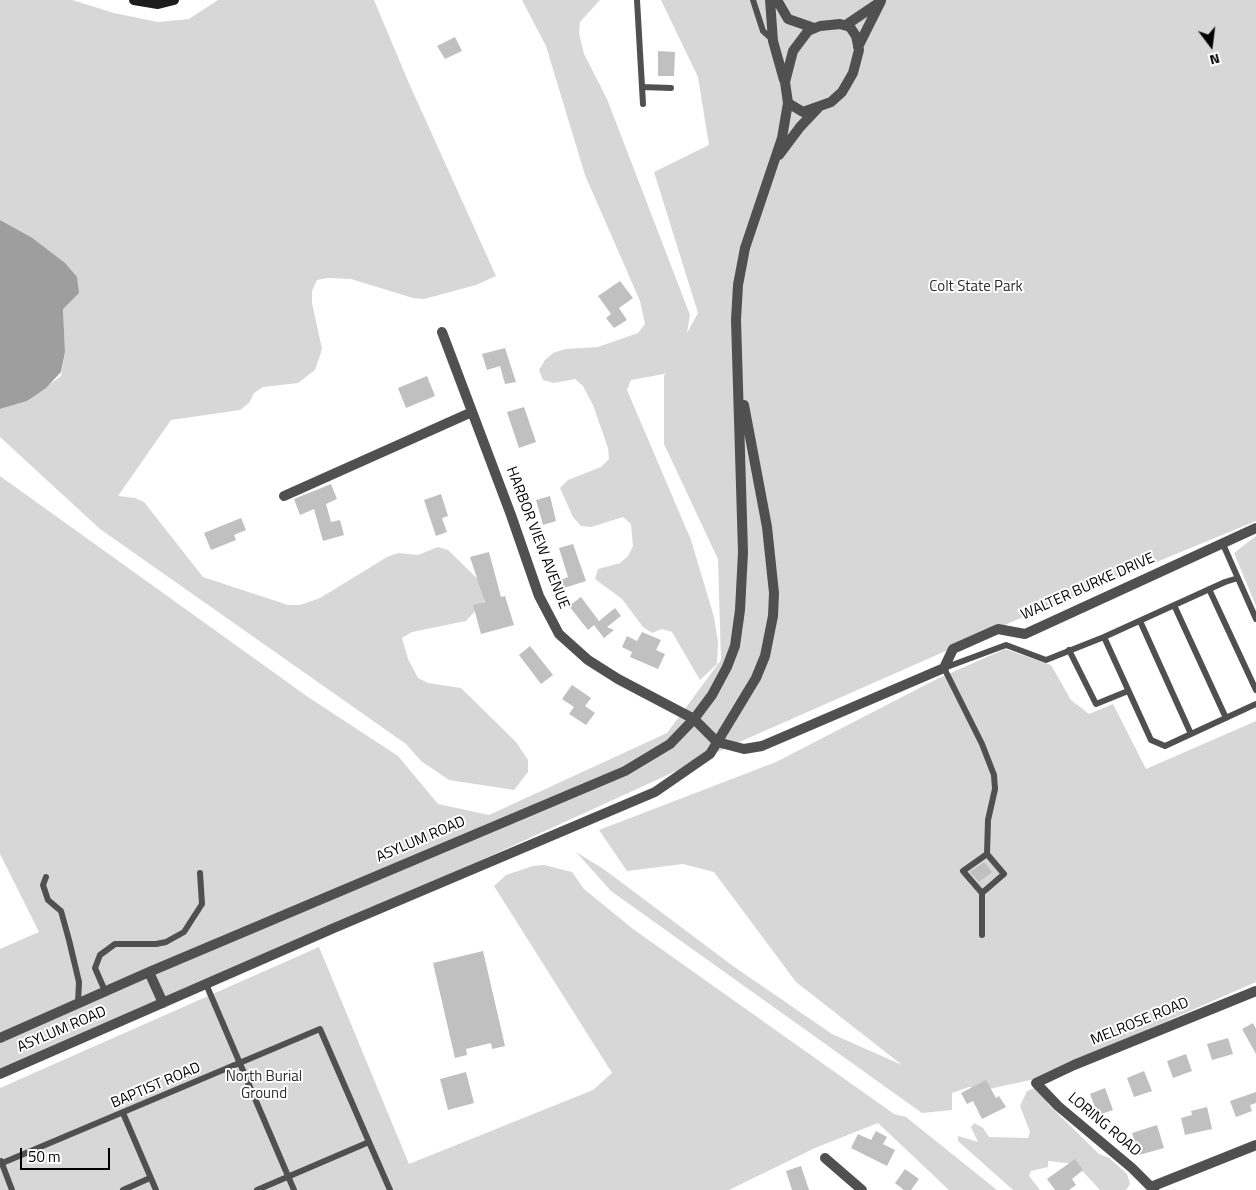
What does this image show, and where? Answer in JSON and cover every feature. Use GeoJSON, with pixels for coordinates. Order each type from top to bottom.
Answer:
{"type":"FeatureCollection","features":[{"type":"Feature","properties":{"kind":"street"},"geometry":{"type":"LineString","coordinates":[[134,0],[158,4],[174,0]]}},
{"type":"Feature","properties":{"kind":"street"},"geometry":{"type":"LineString","coordinates":[[694,719],[712,695],[727,667],[734,646],[740,610],[742,552],[736,320],[740,273],[745,248],[782,138],[788,103],[785,82],[773,41],[770,0]]}},
{"type":"Feature","properties":{"kind":"street"},"geometry":{"type":"LineString","coordinates":[[777,0],[788,19],[814,28]]}},
{"type":"Feature","properties":{"kind":"street"},"geometry":{"type":"LineString","coordinates":[[785,82],[793,52],[808,31],[834,24],[846,25],[882,1]]}},
{"type":"Feature","properties":{"kind":"street"},"geometry":{"type":"LineString","coordinates":[[858,47],[882,1]]}},
{"type":"Feature","properties":{"kind":"street"},"geometry":{"type":"LineString","coordinates":[[788,103],[803,112],[831,102],[846,86],[856,66],[858,47],[856,36],[846,25]]}},
{"type":"Feature","properties":{"kind":"street"},"geometry":{"type":"LineString","coordinates":[[774,161],[800,127],[819,107]]}},
{"type":"Feature","properties":{"kind":"street","name":"HARBOR VIEW AVENUE"},"geometry":{"type":"LineString","coordinates":[[442,332],[511,515],[539,596],[559,634],[588,660],[618,679],[694,719],[717,742]]}},
{"type":"Feature","properties":{"kind":"street"},"geometry":{"type":"LineString","coordinates":[[738,362],[741,392],[767,527],[774,593],[773,616],[765,656],[756,678],[717,742],[744,749],[762,746],[944,668]]}},
{"type":"Feature","properties":{"kind":"street"},"geometry":{"type":"LineString","coordinates":[[284,496],[472,412]]}},
{"type":"Feature","properties":{"kind":"street","name":"WALTER BURKE DRIVE"},"geometry":{"type":"LineString","coordinates":[[944,668],[954,649],[998,630],[1025,634],[1256,528]]}},
{"type":"Feature","properties":{"kind":"street","name":"ASYLUM ROAD"},"geometry":{"type":"LineString","coordinates":[[0,1038],[149,972],[626,771],[670,744],[694,719]]}},
{"type":"Feature","properties":{"kind":"street","name":"ASYLUM ROAD"},"geometry":{"type":"LineString","coordinates":[[0,1074],[656,792],[710,754],[717,742]]}},
{"type":"Feature","properties":{"kind":"street"},"geometry":{"type":"LineString","coordinates":[[149,972],[163,1003]]}},
{"type":"Feature","properties":{"kind":"street","name":"MELROSE ROAD"},"geometry":{"type":"LineString","coordinates":[[1036,1083],[1074,1065],[1256,991]]}},
{"type":"Feature","properties":{"kind":"street","name":"LORING ROAD"},"geometry":{"type":"LineString","coordinates":[[1036,1083],[1058,1106],[1132,1168],[1152,1188]]}},
{"type":"Feature","properties":{"kind":"street"},"geometry":{"type":"LineString","coordinates":[[1152,1188],[1256,1145]]}},
{"type":"Feature","properties":{"kind":"street"},"geometry":{"type":"LineString","coordinates":[[825,1158],[862,1190]]}},
{"type":"Feature","properties":{"kind":"lane"},"geometry":{"type":"LineString","coordinates":[[637,0],[642,104]]}},
{"type":"Feature","properties":{"kind":"lane"},"geometry":{"type":"LineString","coordinates":[[753,0],[763,30],[773,41]]}},
{"type":"Feature","properties":{"kind":"lane"},"geometry":{"type":"LineString","coordinates":[[642,87],[671,88]]}},
{"type":"Feature","properties":{"kind":"lane"},"geometry":{"type":"LineString","coordinates":[[1222,542],[1256,620]]}},
{"type":"Feature","properties":{"kind":"lane"},"geometry":{"type":"LineString","coordinates":[[982,893],[1004,874],[987,854],[988,820],[995,789],[994,775],[987,754],[944,668],[1006,645],[1046,660],[1104,637],[1209,589],[1238,578]]}},
{"type":"Feature","properties":{"kind":"lane"},"geometry":{"type":"LineString","coordinates":[[1209,589],[1256,690]]}},
{"type":"Feature","properties":{"kind":"lane"},"geometry":{"type":"LineString","coordinates":[[1174,605],[1226,718]]}},
{"type":"Feature","properties":{"kind":"lane"},"geometry":{"type":"LineString","coordinates":[[1140,621],[1191,734]]}},
{"type":"Feature","properties":{"kind":"lane"},"geometry":{"type":"LineString","coordinates":[[1104,637],[1151,740],[1165,746],[1256,704]]}},
{"type":"Feature","properties":{"kind":"lane"},"geometry":{"type":"LineString","coordinates":[[1069,650],[1096,704],[1128,691]]}},
{"type":"Feature","properties":{"kind":"lane"},"geometry":{"type":"LineString","coordinates":[[982,935],[982,893],[963,871],[987,854]]}},
{"type":"Feature","properties":{"kind":"lane"},"geometry":{"type":"LineString","coordinates":[[105,991],[95,968],[100,954],[115,944],[156,944],[166,942],[184,932],[202,904],[200,874]]}},
{"type":"Feature","properties":{"kind":"lane"},"geometry":{"type":"LineString","coordinates":[[46,878],[43,886],[48,900],[62,911],[79,982],[78,1003]]}},
{"type":"Feature","properties":{"kind":"lane"},"geometry":{"type":"LineString","coordinates":[[206,984],[294,1190]]}},
{"type":"Feature","properties":{"kind":"lane","name":"BAPTIST ROAD"},"geometry":{"type":"LineString","coordinates":[[1,1162],[241,1064],[320,1029],[369,1142]]}},
{"type":"Feature","properties":{"kind":"lane"},"geometry":{"type":"LineString","coordinates":[[123,1113],[156,1190]]}},
{"type":"Feature","properties":{"kind":"lane"},"geometry":{"type":"LineString","coordinates":[[257,1190],[369,1142],[390,1190]]}},
{"type":"Feature","properties":{"kind":"lane"},"geometry":{"type":"LineString","coordinates":[[1,1162],[12,1190]]}},
{"type":"Feature","properties":{"kind":"lane"},"geometry":{"type":"LineString","coordinates":[[123,1190],[150,1178]]}},
{"type":"Feature","properties":{"kind":"green space"},"geometry":{"type":"Polygon","coordinates":[[[0,0],[72,0],[114,13],[158,22],[189,19],[218,0],[374,0],[408,81],[496,276],[476,285],[424,299],[413,298],[351,279],[328,278],[317,280],[312,291],[312,303],[322,349],[315,370],[298,383],[263,387],[254,393],[249,403],[240,410],[171,420],[118,496],[135,498],[144,502],[203,577],[288,605],[300,605],[320,598],[387,557],[398,553],[418,555],[438,547],[448,550],[486,587],[488,597],[466,621],[412,632],[402,638],[408,659],[418,678],[428,683],[461,688],[516,742],[528,760],[528,772],[514,790],[449,780],[421,761],[406,744],[100,529],[0,437],[0,409],[27,401],[61,376],[65,352],[63,309],[31,237],[0,220],[0,0]]]}},
{"type":"Feature","properties":{"kind":"green space","name":"Colt State Park"},"geometry":{"type":"Polygon","coordinates":[[[522,0],[600,0],[580,22],[579,33],[584,54],[607,99],[690,315],[687,333],[698,313],[654,172],[709,145],[698,77],[661,0],[1256,0],[1256,521],[1016,620],[744,740],[333,928],[0,1074],[0,949],[39,932],[0,854],[0,476],[308,697],[398,756],[438,804],[489,815],[667,733],[721,660],[718,559],[664,444],[664,376],[666,372],[664,374],[631,380],[627,390],[691,540],[714,617],[718,642],[717,664],[700,680],[672,632],[662,629],[652,633],[643,627],[622,599],[595,579],[598,569],[620,563],[628,556],[633,546],[631,524],[623,517],[591,527],[581,526],[573,517],[560,488],[568,480],[601,467],[609,459],[608,448],[593,405],[583,386],[575,379],[554,383],[543,380],[539,370],[545,360],[553,353],[565,349],[598,347],[638,333],[645,324],[640,301],[585,175],[546,46],[522,0]]]}},
{"type":"Feature","properties":{"kind":"green space"},"geometry":{"type":"Polygon","coordinates":[[[1256,536],[1256,606],[1234,553],[1256,536]]]}},
{"type":"Feature","properties":{"kind":"green space"},"geometry":{"type":"Polygon","coordinates":[[[1005,649],[1051,665],[1071,700],[1089,714],[1113,704],[1146,769],[1256,721],[1256,982],[1035,1079],[989,1089],[969,1087],[952,1093],[952,1110],[922,1113],[611,891],[576,852],[605,870],[733,966],[832,1034],[902,1065],[796,982],[714,872],[683,864],[627,871],[599,830],[776,762],[937,679],[1005,649]]]}},
{"type":"Feature","properties":{"kind":"green space","name":"North Burial Ground"},"geometry":{"type":"Polygon","coordinates":[[[544,865],[572,872],[584,889],[633,929],[894,1114],[906,1117],[997,1190],[949,1190],[878,1123],[815,1148],[729,1190],[0,1190],[0,1088],[319,947],[409,1164],[593,1090],[612,1073],[494,886],[506,875],[533,866],[544,865]]]}},
{"type":"Feature","properties":{"kind":"green space"},"geometry":{"type":"Polygon","coordinates":[[[1037,1087],[1049,1105],[1099,1154],[1109,1158],[1127,1174],[1130,1184],[1126,1190],[1100,1190],[1076,1164],[1048,1161],[1048,1167],[1031,1171],[1029,1176],[1040,1190],[1013,1190],[958,1141],[958,1136],[978,1142],[971,1127],[974,1123],[983,1128],[989,1137],[1028,1138],[1030,1132],[1020,1106],[1027,1091],[1037,1087]]]}},
{"type":"Feature","properties":{"kind":"shaded area"},"geometry":{"type":"Polygon","coordinates":[[[0,220],[31,237],[65,263],[77,277],[79,293],[63,309],[65,352],[61,372],[46,388],[27,401],[0,409],[0,220]]]}},
{"type":"Feature","properties":{"kind":"building"},"geometry":{"type":"Polygon","coordinates":[[[455,37],[462,51],[445,59],[437,46],[455,37]]]}},
{"type":"Feature","properties":{"kind":"building"},"geometry":{"type":"Polygon","coordinates":[[[658,51],[675,52],[674,76],[658,76],[658,51]]]}},
{"type":"Feature","properties":{"kind":"building"},"geometry":{"type":"Polygon","coordinates":[[[620,281],[633,298],[619,308],[627,320],[614,328],[606,318],[611,314],[598,296],[620,281]]]}},
{"type":"Feature","properties":{"kind":"building"},"geometry":{"type":"Polygon","coordinates":[[[505,348],[516,382],[505,384],[500,366],[487,370],[482,354],[505,348]]]}},
{"type":"Feature","properties":{"kind":"building"},"geometry":{"type":"Polygon","coordinates":[[[427,376],[435,396],[406,408],[398,388],[427,376]]]}},
{"type":"Feature","properties":{"kind":"building"},"geometry":{"type":"Polygon","coordinates":[[[524,407],[536,442],[519,448],[507,412],[524,407]]]}},
{"type":"Feature","properties":{"kind":"building"},"geometry":{"type":"Polygon","coordinates":[[[331,484],[337,499],[326,504],[331,522],[340,520],[344,535],[323,541],[314,509],[300,515],[294,499],[331,484]]]}},
{"type":"Feature","properties":{"kind":"building"},"geometry":{"type":"Polygon","coordinates":[[[441,494],[448,516],[442,518],[447,532],[436,536],[424,500],[441,494]]]}},
{"type":"Feature","properties":{"kind":"building"},"geometry":{"type":"Polygon","coordinates":[[[550,496],[556,521],[543,525],[536,500],[550,496]]]}},
{"type":"Feature","properties":{"kind":"building"},"geometry":{"type":"Polygon","coordinates":[[[241,518],[246,530],[234,535],[236,540],[211,550],[204,533],[241,518]]]}},
{"type":"Feature","properties":{"kind":"building"},"geometry":{"type":"Polygon","coordinates":[[[573,544],[586,581],[564,588],[561,580],[568,577],[559,548],[573,544]]]}},
{"type":"Feature","properties":{"kind":"building"},"geometry":{"type":"Polygon","coordinates":[[[489,552],[501,597],[505,596],[514,625],[481,634],[473,605],[485,602],[470,557],[489,552]]]}},
{"type":"Feature","properties":{"kind":"building"},"geometry":{"type":"Polygon","coordinates":[[[581,597],[599,621],[615,608],[621,616],[607,627],[614,630],[604,638],[594,625],[588,630],[569,606],[581,597]]]}},
{"type":"Feature","properties":{"kind":"building"},"geometry":{"type":"Polygon","coordinates":[[[642,632],[661,640],[656,650],[665,654],[658,669],[630,657],[632,652],[622,647],[627,636],[637,641],[642,632]]]}},
{"type":"Feature","properties":{"kind":"building"},"geometry":{"type":"Polygon","coordinates":[[[530,646],[553,675],[541,684],[519,655],[530,646]]]}},
{"type":"Feature","properties":{"kind":"building"},"geometry":{"type":"Polygon","coordinates":[[[572,685],[591,698],[585,706],[595,713],[586,725],[569,714],[574,707],[562,699],[572,685]]]}},
{"type":"Feature","properties":{"kind":"building"},"geometry":{"type":"Polygon","coordinates":[[[984,862],[992,872],[979,882],[970,872],[984,862]]]}},
{"type":"Feature","properties":{"kind":"building"},"geometry":{"type":"Polygon","coordinates":[[[483,951],[505,1046],[492,1049],[491,1043],[466,1049],[467,1055],[455,1058],[433,963],[483,951]]]}},
{"type":"Feature","properties":{"kind":"building"},"geometry":{"type":"Polygon","coordinates":[[[1253,1023],[1256,1029],[1256,1054],[1242,1029],[1253,1023]]]}},
{"type":"Feature","properties":{"kind":"building"},"geometry":{"type":"Polygon","coordinates":[[[1228,1038],[1233,1054],[1212,1060],[1207,1044],[1228,1038]]]}},
{"type":"Feature","properties":{"kind":"building"},"geometry":{"type":"Polygon","coordinates":[[[1186,1054],[1192,1071],[1173,1078],[1167,1061],[1186,1054]]]}},
{"type":"Feature","properties":{"kind":"building"},"geometry":{"type":"Polygon","coordinates":[[[1144,1071],[1152,1091],[1134,1097],[1127,1078],[1144,1071]]]}},
{"type":"Feature","properties":{"kind":"building"},"geometry":{"type":"Polygon","coordinates":[[[466,1072],[474,1103],[448,1110],[440,1079],[466,1072]]]}},
{"type":"Feature","properties":{"kind":"building"},"geometry":{"type":"Polygon","coordinates":[[[986,1080],[996,1098],[999,1096],[1006,1107],[982,1119],[973,1101],[967,1104],[961,1093],[986,1080]]]}},
{"type":"Feature","properties":{"kind":"building"},"geometry":{"type":"Polygon","coordinates":[[[1105,1088],[1113,1110],[1098,1115],[1090,1094],[1105,1088]]]}},
{"type":"Feature","properties":{"kind":"building"},"geometry":{"type":"Polygon","coordinates":[[[1256,1092],[1256,1103],[1250,1105],[1252,1111],[1236,1117],[1230,1101],[1256,1092]]]}},
{"type":"Feature","properties":{"kind":"building"},"geometry":{"type":"Polygon","coordinates":[[[1207,1107],[1212,1129],[1185,1135],[1181,1118],[1192,1115],[1191,1111],[1207,1107]]]}},
{"type":"Feature","properties":{"kind":"building"},"geometry":{"type":"Polygon","coordinates":[[[1157,1125],[1164,1148],[1139,1155],[1132,1133],[1157,1125]]]}},
{"type":"Feature","properties":{"kind":"building"},"geometry":{"type":"Polygon","coordinates":[[[876,1131],[887,1137],[883,1144],[895,1150],[887,1166],[851,1148],[858,1134],[871,1140],[876,1131]]]}},
{"type":"Feature","properties":{"kind":"building"},"geometry":{"type":"Polygon","coordinates":[[[1075,1159],[1083,1170],[1072,1179],[1076,1185],[1069,1190],[1055,1190],[1047,1179],[1075,1159]]]}},
{"type":"Feature","properties":{"kind":"building"},"geometry":{"type":"Polygon","coordinates":[[[801,1166],[809,1190],[792,1190],[786,1171],[801,1166]]]}},
{"type":"Feature","properties":{"kind":"building"},"geometry":{"type":"Polygon","coordinates":[[[905,1169],[919,1179],[911,1190],[904,1190],[895,1183],[905,1169]]]}}]}
